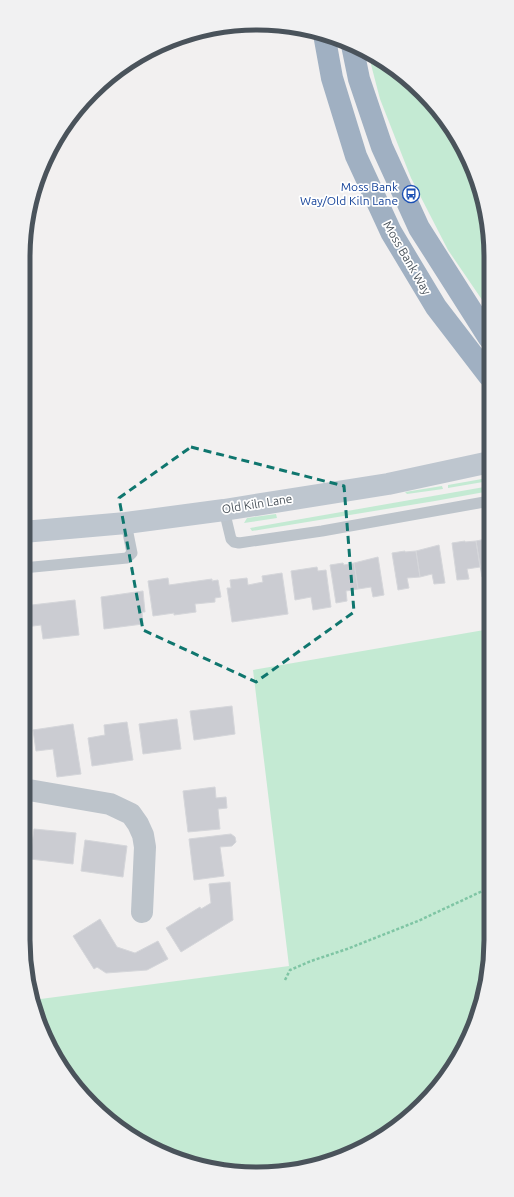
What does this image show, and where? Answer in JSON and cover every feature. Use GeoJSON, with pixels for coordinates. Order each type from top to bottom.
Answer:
{"type":"FeatureCollection","features":[{"type":"Feature","properties":{"kind":"highway","name":"Moss Bank Way"},"geometry":{"type":"LineString","coordinates":[[325,41],[332,78],[356,156],[391,232],[436,307],[484,369]]}},
{"type":"Feature","properties":{"kind":"highway","name":"Moss Bank Way"},"geometry":{"type":"LineString","coordinates":[[353,51],[359,79],[382,147],[418,228],[484,330]]}},
{"type":"Feature","properties":{"kind":"main road","name":"Old Kiln Lane"},"geometry":{"type":"LineString","coordinates":[[30,531],[126,523],[224,510],[388,484],[484,463]]}},
{"type":"Feature","properties":{"kind":"street"},"geometry":{"type":"LineString","coordinates":[[30,790],[110,804],[131,814],[143,835],[153,883],[142,912]]}},
{"type":"Feature","properties":{"kind":"lane"},"geometry":{"type":"LineString","coordinates":[[224,510],[231,539],[234,542],[239,543],[322,531],[484,501]]}},
{"type":"Feature","properties":{"kind":"lane"},"geometry":{"type":"LineString","coordinates":[[30,567],[127,558],[132,553],[126,523]]}},
{"type":"Feature","properties":{"kind":"path"},"geometry":{"type":"LineString","coordinates":[[285,980],[290,970],[411,924],[484,890]]}},
{"type":"Feature","properties":{"kind":"highlighted area"},"geometry":{"type":"Polygon","coordinates":[[[191,447],[344,486],[354,612],[256,682],[143,630],[119,498],[191,447]]]}},
{"type":"Feature","properties":{"kind":"green space"},"geometry":{"type":"Polygon","coordinates":[[[370,60],[383,68],[418,96],[446,131],[461,157],[472,184],[480,213],[484,242],[484,303],[448,250],[411,178],[380,99],[370,60]]]}},
{"type":"Feature","properties":{"kind":"green space"},"geometry":{"type":"Polygon","coordinates":[[[482,479],[483,482],[448,488],[448,485],[482,479]]]}},
{"type":"Feature","properties":{"kind":"green space"},"geometry":{"type":"Polygon","coordinates":[[[442,486],[443,489],[407,494],[405,492],[442,486]]]}},
{"type":"Feature","properties":{"kind":"green space"},"geometry":{"type":"Polygon","coordinates":[[[484,487],[484,492],[435,501],[252,531],[250,528],[484,487]]]}},
{"type":"Feature","properties":{"kind":"green space"},"geometry":{"type":"Polygon","coordinates":[[[276,514],[277,518],[244,523],[247,518],[276,514]]]}},
{"type":"Feature","properties":{"kind":"green space"},"geometry":{"type":"Polygon","coordinates":[[[484,630],[484,955],[480,984],[467,1027],[454,1054],[428,1090],[407,1111],[383,1129],[357,1144],[330,1155],[301,1163],[272,1167],[242,1167],[213,1163],[198,1159],[170,1150],[143,1137],[131,1129],[96,1101],[68,1066],[60,1054],[47,1027],[38,999],[289,966],[253,670],[484,630]]]}},
{"type":"Feature","properties":{"kind":"water"},"geometry":{"type":"Polygon","coordinates":[[[477,202],[480,214],[477,209],[477,202]]]}},
{"type":"Feature","properties":{"kind":"building"},"geometry":{"type":"Polygon","coordinates":[[[484,539],[484,577],[482,577],[476,541],[484,539]]]}},
{"type":"Feature","properties":{"kind":"building"},"geometry":{"type":"Polygon","coordinates":[[[476,541],[480,567],[467,569],[469,579],[457,580],[452,543],[476,541]]]}},
{"type":"Feature","properties":{"kind":"building"},"geometry":{"type":"Polygon","coordinates":[[[439,545],[445,583],[434,584],[432,574],[420,577],[416,551],[439,545]]]}},
{"type":"Feature","properties":{"kind":"building"},"geometry":{"type":"Polygon","coordinates":[[[416,551],[420,577],[407,578],[409,588],[398,590],[392,553],[416,551]]]}},
{"type":"Feature","properties":{"kind":"building"},"geometry":{"type":"Polygon","coordinates":[[[378,557],[384,595],[373,597],[371,587],[358,589],[354,563],[378,557]]]}},
{"type":"Feature","properties":{"kind":"building"},"geometry":{"type":"Polygon","coordinates":[[[343,563],[344,565],[354,563],[358,589],[346,591],[347,601],[336,603],[330,565],[343,563]]]}},
{"type":"Feature","properties":{"kind":"building"},"geometry":{"type":"Polygon","coordinates":[[[317,567],[318,571],[326,570],[331,607],[313,610],[311,597],[295,600],[291,571],[317,567]]]}},
{"type":"Feature","properties":{"kind":"building"},"geometry":{"type":"Polygon","coordinates":[[[282,573],[288,614],[232,622],[227,588],[231,588],[230,580],[247,578],[248,585],[263,582],[262,576],[282,573]]]}},
{"type":"Feature","properties":{"kind":"building"},"geometry":{"type":"Polygon","coordinates":[[[168,578],[169,585],[212,579],[212,581],[218,580],[221,597],[215,598],[215,602],[195,604],[196,612],[153,616],[148,581],[168,578]]]}},
{"type":"Feature","properties":{"kind":"building"},"geometry":{"type":"Polygon","coordinates":[[[143,591],[145,612],[142,612],[143,624],[104,629],[101,597],[143,591]]]}},
{"type":"Feature","properties":{"kind":"building"},"geometry":{"type":"Polygon","coordinates":[[[75,600],[79,635],[43,639],[41,625],[30,626],[30,605],[75,600]]]}},
{"type":"Feature","properties":{"kind":"building"},"geometry":{"type":"Polygon","coordinates":[[[232,706],[235,734],[194,740],[190,711],[232,706]]]}},
{"type":"Feature","properties":{"kind":"building"},"geometry":{"type":"Polygon","coordinates":[[[177,719],[181,749],[143,754],[139,724],[177,719]]]}},
{"type":"Feature","properties":{"kind":"building"},"geometry":{"type":"Polygon","coordinates":[[[127,722],[133,760],[92,766],[88,738],[105,735],[104,725],[127,722]]]}},
{"type":"Feature","properties":{"kind":"building"},"geometry":{"type":"Polygon","coordinates":[[[73,724],[81,774],[57,777],[53,749],[36,751],[33,730],[73,724]]]}},
{"type":"Feature","properties":{"kind":"building"},"geometry":{"type":"Polygon","coordinates":[[[215,787],[216,798],[226,797],[227,808],[218,809],[220,829],[188,832],[183,791],[215,787]]]}},
{"type":"Feature","properties":{"kind":"building"},"geometry":{"type":"Polygon","coordinates":[[[34,829],[76,833],[73,864],[30,859],[34,829]]]}},
{"type":"Feature","properties":{"kind":"building"},"geometry":{"type":"Polygon","coordinates":[[[231,834],[235,837],[236,842],[232,846],[220,847],[224,876],[194,880],[189,839],[231,834]]]}},
{"type":"Feature","properties":{"kind":"building"},"geometry":{"type":"Polygon","coordinates":[[[85,840],[127,846],[123,877],[81,871],[85,840]]]}},
{"type":"Feature","properties":{"kind":"building"},"geometry":{"type":"Polygon","coordinates":[[[230,882],[233,920],[181,952],[166,928],[200,907],[201,909],[211,903],[209,884],[230,882]]]}},
{"type":"Feature","properties":{"kind":"building"},"geometry":{"type":"Polygon","coordinates":[[[100,919],[117,947],[135,953],[158,941],[168,959],[147,970],[106,973],[97,967],[94,969],[73,936],[100,919]]]}},
{"type":"Feature","properties":{"kind":"place","name":"Moss Bank Way/Old Kiln Lane"},"geometry":{"type":"Point","coordinates":[411,194]}}]}
